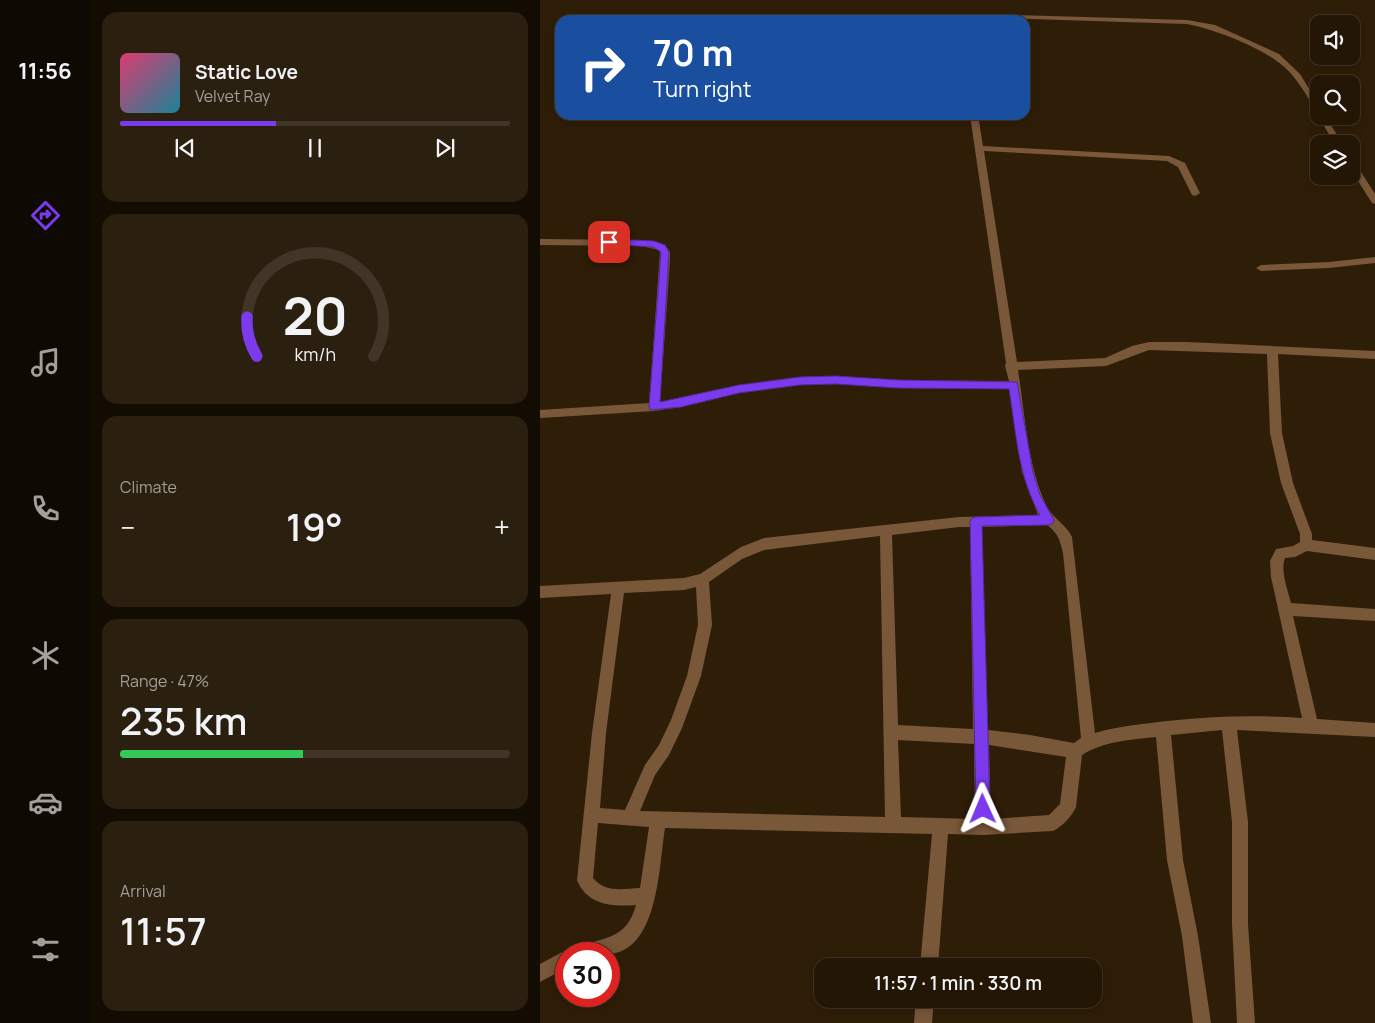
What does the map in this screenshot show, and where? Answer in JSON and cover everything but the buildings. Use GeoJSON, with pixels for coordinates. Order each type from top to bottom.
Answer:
{"type":"FeatureCollection","features":[{"type":"Feature","properties":{"kind":"street"},"geometry":{"type":"LineString","coordinates":[[1030,17],[1198,23],[1276,56],[1296,74],[1310,97]]}},
{"type":"Feature","properties":{"kind":"street"},"geometry":{"type":"LineString","coordinates":[[975,120],[1010,366],[1028,472],[1035,496],[1049,520],[1058,526],[1066,537],[1089,742]]}},
{"type":"Feature","properties":{"kind":"street"},"geometry":{"type":"LineString","coordinates":[[979,148],[1169,159],[1182,165],[1195,193]]}},
{"type":"Feature","properties":{"kind":"street"},"geometry":{"type":"LineString","coordinates":[[1360,177],[1375,201]]}},
{"type":"Feature","properties":{"kind":"street"},"geometry":{"type":"LineString","coordinates":[[540,242],[635,242],[662,247],[665,252],[654,407]]}},
{"type":"Feature","properties":{"kind":"street"},"geometry":{"type":"LineString","coordinates":[[1261,268],[1329,265],[1375,260]]}},
{"type":"Feature","properties":{"kind":"street"},"geometry":{"type":"LineString","coordinates":[[1010,366],[1106,362],[1125,356],[1136,349],[1149,346],[1375,354]]}},
{"type":"Feature","properties":{"kind":"street"},"geometry":{"type":"LineString","coordinates":[[1272,350],[1276,433],[1287,483],[1306,534],[1306,545]]}},
{"type":"Feature","properties":{"kind":"street"},"geometry":{"type":"LineString","coordinates":[[540,414],[654,407],[681,403],[739,389],[800,381],[836,380],[906,384],[1013,385]]}},
{"type":"Feature","properties":{"kind":"street"},"geometry":{"type":"LineString","coordinates":[[540,592],[684,584],[702,579],[734,556],[749,548],[764,544],[976,522],[1049,520]]}},
{"type":"Feature","properties":{"kind":"street"},"geometry":{"type":"LineString","coordinates":[[976,522],[983,827]]}},
{"type":"Feature","properties":{"kind":"street"},"geometry":{"type":"LineString","coordinates":[[886,530],[893,825]]}},
{"type":"Feature","properties":{"kind":"street"},"geometry":{"type":"LineString","coordinates":[[1311,726],[1278,577],[1277,561],[1281,554],[1295,551],[1306,545],[1375,554]]}},
{"type":"Feature","properties":{"kind":"street"},"geometry":{"type":"LineString","coordinates":[[629,818],[650,770],[664,750],[677,724],[694,676],[705,625],[702,579]]}},
{"type":"Feature","properties":{"kind":"street"},"geometry":{"type":"LineString","coordinates":[[618,588],[584,880],[592,891],[609,898],[646,896]]}},
{"type":"Feature","properties":{"kind":"street"},"geometry":{"type":"LineString","coordinates":[[1285,609],[1375,614]]}},
{"type":"Feature","properties":{"kind":"street"},"geometry":{"type":"LineString","coordinates":[[591,815],[658,820],[983,827],[1053,823],[1068,807],[1070,779],[1075,752],[1089,742],[1117,734],[1229,723],[1254,722],[1375,730]]}},
{"type":"Feature","properties":{"kind":"street"},"geometry":{"type":"LineString","coordinates":[[1229,723],[1241,830],[1240,924],[1246,1023]]}},
{"type":"Feature","properties":{"kind":"street"},"geometry":{"type":"LineString","coordinates":[[1163,729],[1175,860],[1190,936],[1202,1023]]}},
{"type":"Feature","properties":{"kind":"street"},"geometry":{"type":"LineString","coordinates":[[892,732],[1034,742],[1075,752]]}},
{"type":"Feature","properties":{"kind":"street"},"geometry":{"type":"LineString","coordinates":[[619,942],[632,933],[642,916],[658,820]]}},
{"type":"Feature","properties":{"kind":"street"},"geometry":{"type":"LineString","coordinates":[[930,958],[941,826]]}},
{"type":"Feature","properties":{"kind":"street"},"geometry":{"type":"LineString","coordinates":[[540,973],[555,965]]}},
{"type":"Feature","properties":{"kind":"street"},"geometry":{"type":"LineString","coordinates":[[923,1023],[925,1008]]}},
{"type":"Feature","properties":{"kind":"route"},"geometry":{"type":"LineString","coordinates":[[609,242],[654,244],[662,247],[665,252],[654,407],[706,398],[739,389],[800,381],[836,380],[898,384],[1013,385],[1028,472],[1035,496],[1049,520],[976,522],[983,809]]}}]}
